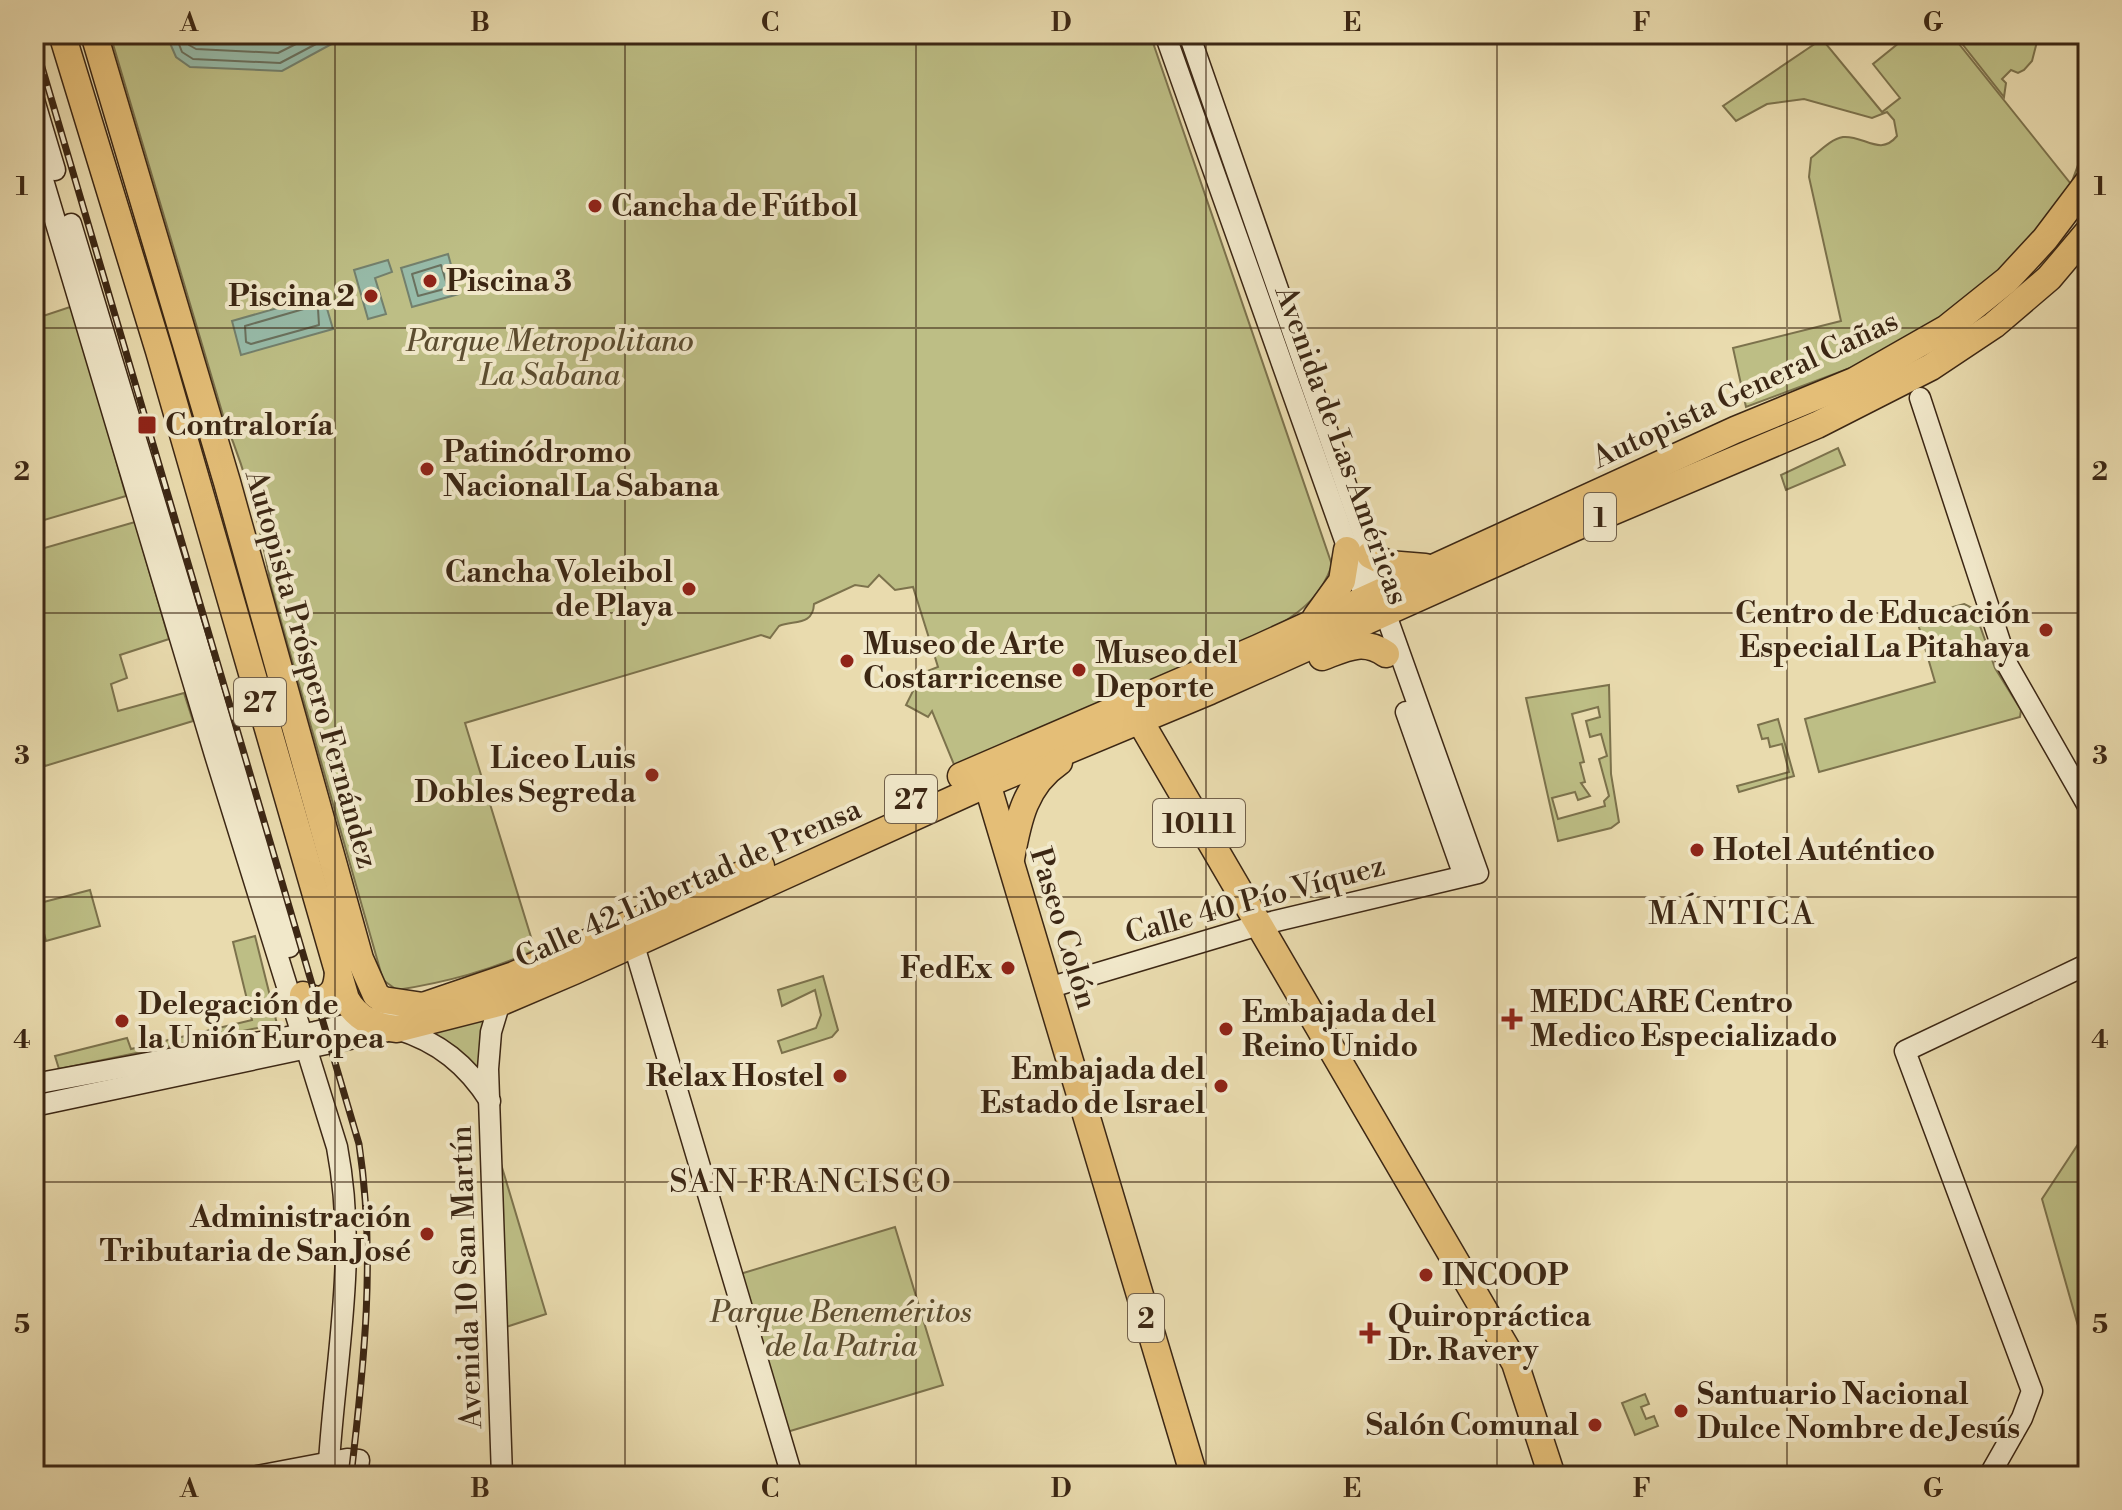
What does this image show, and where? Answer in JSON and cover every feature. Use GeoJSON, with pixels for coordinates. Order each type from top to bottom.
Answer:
{"type":"FeatureCollection","features":[{"type":"Feature","properties":{"kind":"highway","name":"Autopista Próspero Fernández"},"geometry":{"type":"LineString","coordinates":[[62,34],[182,433],[338,972],[349,1004],[366,1020]]}},
{"type":"Feature","properties":{"kind":"highway","name":"Autopista Próspero Fernández"},"geometry":{"type":"LineString","coordinates":[[94,34],[224,471],[367,979],[383,1000],[423,1006]]}},
{"type":"Feature","properties":{"kind":"highway","name":"Autopista General Cañas"},"geometry":{"type":"LineString","coordinates":[[1376,605],[1433,566],[1735,430],[1854,381],[1896,359],[1959,319],[2007,280],[2045,239],[2088,182]]}},
{"type":"Feature","properties":{"kind":"highway","name":"Autopista General Cañas"},"geometry":{"type":"LineString","coordinates":[[1376,605],[1874,398],[1960,349],[1994,325],[2049,278],[2088,232]]}},
{"type":"Feature","properties":{"kind":"highway"},"geometry":{"type":"LineString","coordinates":[[182,433],[193,450],[206,487],[217,487],[224,471]]}},
{"type":"Feature","properties":{"kind":"highway"},"geometry":{"type":"LineString","coordinates":[[1311,622],[1329,604],[1358,552],[1378,562],[1403,568],[1433,566]]}},
{"type":"Feature","properties":{"kind":"highway","name":"Calle 42 Libertad de Prensa"},"geometry":{"type":"LineString","coordinates":[[397,1029],[499,1003],[630,934],[985,775],[1311,622],[1376,605]]}},
{"type":"Feature","properties":{"kind":"highway","name":"Calle 42 Libertad de Prensa"},"geometry":{"type":"LineString","coordinates":[[423,1006],[630,934],[934,808],[985,775],[1087,744],[1210,691],[1376,605]]}},
{"type":"Feature","properties":{"kind":"highway"},"geometry":{"type":"LineString","coordinates":[[1210,691],[1228,694],[1352,645],[1370,644],[1386,654]]}},
{"type":"Feature","properties":{"kind":"highway","name":"10111"},"geometry":{"type":"LineString","coordinates":[[1140,721],[1515,1363],[1552,1476]]}},
{"type":"Feature","properties":{"kind":"highway"},"geometry":{"type":"LineString","coordinates":[[1011,863],[1020,815],[1034,786],[1055,765],[1087,744]]}},
{"type":"Feature","properties":{"kind":"highway","name":"Paseo Colón"},"geometry":{"type":"LineString","coordinates":[[985,775],[1194,1476]]}},
{"type":"Feature","properties":{"kind":"highway"},"geometry":{"type":"LineString","coordinates":[[934,808],[965,807],[977,811],[1003,837]]}},
{"type":"Feature","properties":{"kind":"highway"},"geometry":{"type":"LineString","coordinates":[[303,995],[319,1001],[331,996],[337,986],[338,972]]}},
{"type":"Feature","properties":{"kind":"highway"},"geometry":{"type":"LineString","coordinates":[[366,1020],[397,1029]]}},
{"type":"Feature","properties":{"kind":"main road","name":"Avenida de Las Américas"},"geometry":{"type":"LineString","coordinates":[[1165,34],[1358,552]]}},
{"type":"Feature","properties":{"kind":"main road","name":"Avenida de Las Américas"},"geometry":{"type":"LineString","coordinates":[[1189,34],[1358,552],[1471,874]]}},
{"type":"Feature","properties":{"kind":"main road"},"geometry":{"type":"LineString","coordinates":[[34,100],[303,995],[308,1038]]}},
{"type":"Feature","properties":{"kind":"main road"},"geometry":{"type":"LineString","coordinates":[[34,150],[308,1038],[333,1128],[345,1186],[348,1228],[347,1467],[257,1476]]}},
{"type":"Feature","properties":{"kind":"main road"},"geometry":{"type":"LineString","coordinates":[[1920,398],[2008,666],[2088,806]]}},
{"type":"Feature","properties":{"kind":"main road","name":"Avenida de Las Américas"},"geometry":{"type":"LineString","coordinates":[[1376,605],[1386,654],[1471,874]]}},
{"type":"Feature","properties":{"kind":"main road","name":"Calle 40 Pío Víquez"},"geometry":{"type":"LineString","coordinates":[[1048,988],[1259,925],[1471,874]]}},
{"type":"Feature","properties":{"kind":"main road"},"geometry":{"type":"LineString","coordinates":[[630,934],[792,1476]]}},
{"type":"Feature","properties":{"kind":"main road"},"geometry":{"type":"LineString","coordinates":[[1989,1476],[2032,1391],[1905,1051],[2088,964]]}},
{"type":"Feature","properties":{"kind":"main road"},"geometry":{"type":"LineString","coordinates":[[490,1101],[489,1053],[499,1003],[514,975]]}},
{"type":"Feature","properties":{"kind":"main road","name":"Calle 42 Libertad de Prensa"},"geometry":{"type":"LineString","coordinates":[[34,1106],[423,1006]]}},
{"type":"Feature","properties":{"kind":"main road","name":"Calle 42 Libertad de Prensa"},"geometry":{"type":"LineString","coordinates":[[34,1084],[308,1038],[397,1029]]}},
{"type":"Feature","properties":{"kind":"main road","name":"Avenida 10 San Martín"},"geometry":{"type":"LineString","coordinates":[[397,1029],[426,1039],[451,1055],[490,1101],[502,1476]]}},
{"type":"Feature","properties":{"kind":"green space","name":"Parque Metropolitano La Sabana"},"geometry":{"type":"Polygon","coordinates":[[[110,34],[1150,34],[1332,565],[1328,575],[1312,600],[1279,625],[955,767],[932,711],[928,717],[906,705],[913,691],[906,687],[912,677],[938,667],[913,587],[895,590],[879,575],[868,587],[855,585],[814,604],[810,616],[779,626],[770,638],[761,635],[465,723],[535,950],[468,975],[397,990],[383,980],[271,586],[247,483],[225,422],[110,34]]]}},
{"type":"Feature","properties":{"kind":"green space"},"geometry":{"type":"Polygon","coordinates":[[[1910,34],[1951,34],[2071,184],[2088,138],[2088,165],[2077,186],[2015,259],[1936,320],[1861,364],[1746,407],[1733,348],[1841,321],[1809,177],[1811,158],[1839,138],[1851,137],[1884,145],[1897,136],[1894,120],[1887,112],[1872,118],[1804,99],[1767,104],[1736,121],[1723,106],[1822,39],[1882,112],[1900,98],[1873,64],[1910,34]]]}},
{"type":"Feature","properties":{"kind":"green space"},"geometry":{"type":"Polygon","coordinates":[[[2039,34],[2032,61],[2024,70],[2018,73],[2011,70],[2002,79],[2006,83],[2004,97],[1956,36],[2039,34]]]}},
{"type":"Feature","properties":{"kind":"green space"},"geometry":{"type":"Polygon","coordinates":[[[73,306],[126,496],[34,523],[34,319],[73,306]]]}},
{"type":"Feature","properties":{"kind":"green space"},"geometry":{"type":"Polygon","coordinates":[[[1838,448],[1845,465],[1786,490],[1781,475],[1838,448]]]}},
{"type":"Feature","properties":{"kind":"green space"},"geometry":{"type":"Polygon","coordinates":[[[135,522],[169,639],[120,655],[127,678],[111,684],[118,711],[184,693],[193,721],[45,766],[43,762],[34,764],[34,551],[135,522]]]}},
{"type":"Feature","properties":{"kind":"green space"},"geometry":{"type":"Polygon","coordinates":[[[1964,604],[1974,609],[1995,668],[2021,710],[2020,717],[1819,772],[1805,719],[1935,682],[1916,617],[1964,604]]]}},
{"type":"Feature","properties":{"kind":"green space"},"geometry":{"type":"Polygon","coordinates":[[[1609,685],[1611,774],[1619,822],[1611,828],[1558,841],[1526,698],[1609,685]],[[1598,707],[1572,714],[1584,762],[1580,763],[1585,782],[1581,783],[1590,796],[1578,800],[1575,792],[1552,798],[1558,819],[1605,806],[1604,801],[1609,796],[1599,759],[1607,756],[1601,734],[1590,737],[1586,721],[1600,717],[1598,707]]]}},
{"type":"Feature","properties":{"kind":"green space"},"geometry":{"type":"Polygon","coordinates":[[[1778,719],[1794,776],[1739,792],[1737,786],[1789,772],[1782,744],[1770,747],[1768,738],[1762,739],[1758,725],[1778,719]]]}},
{"type":"Feature","properties":{"kind":"green space"},"geometry":{"type":"Polygon","coordinates":[[[90,890],[100,926],[46,941],[36,904],[90,890]]]}},
{"type":"Feature","properties":{"kind":"green space"},"geometry":{"type":"Polygon","coordinates":[[[255,936],[277,1024],[59,1069],[55,1056],[127,1038],[131,1049],[252,1020],[233,942],[255,936]]]}},
{"type":"Feature","properties":{"kind":"green space"},"geometry":{"type":"Polygon","coordinates":[[[823,976],[838,1030],[832,1037],[782,1053],[778,1041],[816,1028],[821,1015],[815,990],[782,1006],[778,990],[823,976]]]}},
{"type":"Feature","properties":{"kind":"green space"},"geometry":{"type":"Polygon","coordinates":[[[487,1016],[484,1081],[428,1030],[487,1016]]]}},
{"type":"Feature","properties":{"kind":"green space"},"geometry":{"type":"Polygon","coordinates":[[[2088,1129],[2088,1361],[2042,1199],[2088,1129]]]}},
{"type":"Feature","properties":{"kind":"green space"},"geometry":{"type":"Polygon","coordinates":[[[501,1164],[546,1314],[506,1327],[501,1164]]]}},
{"type":"Feature","properties":{"kind":"green space","name":"Parque Beneméritos de la Patria"},"geometry":{"type":"Polygon","coordinates":[[[895,1227],[943,1385],[787,1432],[740,1274],[895,1227]]]}},
{"type":"Feature","properties":{"kind":"green space"},"geometry":{"type":"Polygon","coordinates":[[[1645,1394],[1649,1404],[1641,1407],[1646,1419],[1654,1416],[1658,1426],[1635,1435],[1622,1403],[1645,1394]]]}},
{"type":"Feature","properties":{"kind":"water"},"geometry":{"type":"Polygon","coordinates":[[[166,34],[350,34],[282,71],[190,67],[176,57],[166,34]]]}},
{"type":"Feature","properties":{"kind":"water","name":"Piscina 3"},"geometry":{"type":"Polygon","coordinates":[[[448,254],[459,294],[412,307],[401,268],[448,254]]]}},
{"type":"Feature","properties":{"kind":"water","name":"Piscina 2"},"geometry":{"type":"Polygon","coordinates":[[[388,260],[392,272],[375,278],[386,314],[368,319],[354,270],[388,260]]]}},
{"type":"Feature","properties":{"kind":"water"},"geometry":{"type":"Polygon","coordinates":[[[323,295],[333,329],[241,355],[232,321],[323,295]]]}},
{"type":"Feature","properties":{"kind":"railway"},"geometry":{"type":"LineString","coordinates":[[34,40],[359,1144],[367,1228],[367,1269],[364,1352],[351,1476]]}},
{"type":"Feature","properties":{"kind":"place","name":"Cancha de Fútbol"},"geometry":{"type":"Point","coordinates":[595,206]}},
{"type":"Feature","properties":{"kind":"place","name":"Piscina 3"},"geometry":{"type":"Point","coordinates":[430,281]}},
{"type":"Feature","properties":{"kind":"place","name":"Piscina 2"},"geometry":{"type":"Point","coordinates":[371,296]}},
{"type":"Feature","properties":{"kind":"place","name":"Contraloría"},"geometry":{"type":"Point","coordinates":[147,425]}},
{"type":"Feature","properties":{"kind":"place","name":"Patinódromo Nacional La Sabana"},"geometry":{"type":"Point","coordinates":[427,469]}},
{"type":"Feature","properties":{"kind":"place","name":"Cancha Voleibol de Playa"},"geometry":{"type":"Point","coordinates":[689,589]}},
{"type":"Feature","properties":{"kind":"place","name":"Centro de Educación Especial La Pitahaya"},"geometry":{"type":"Point","coordinates":[2046,630]}},
{"type":"Feature","properties":{"kind":"place","name":"Museo de Arte Costarricense"},"geometry":{"type":"Point","coordinates":[847,661]}},
{"type":"Feature","properties":{"kind":"place","name":"Museo del Deporte"},"geometry":{"type":"Point","coordinates":[1079,670]}},
{"type":"Feature","properties":{"kind":"place","name":"Liceo Luis Dobles Segreda"},"geometry":{"type":"Point","coordinates":[652,775]}},
{"type":"Feature","properties":{"kind":"place","name":"Hotel Auténtico"},"geometry":{"type":"Point","coordinates":[1697,850]}},
{"type":"Feature","properties":{"kind":"place","name":"FedEx"},"geometry":{"type":"Point","coordinates":[1008,968]}},
{"type":"Feature","properties":{"kind":"place","name":"MEDCARE Centro Medico Especializado"},"geometry":{"type":"Point","coordinates":[1512,1019]}},
{"type":"Feature","properties":{"kind":"place","name":"Delegación de la Unión Europea"},"geometry":{"type":"Point","coordinates":[122,1021]}},
{"type":"Feature","properties":{"kind":"place","name":"Embajada del Reino Unido"},"geometry":{"type":"Point","coordinates":[1226,1029]}},
{"type":"Feature","properties":{"kind":"place","name":"Relax Hostel"},"geometry":{"type":"Point","coordinates":[840,1076]}},
{"type":"Feature","properties":{"kind":"place","name":"Embajada del Estado de Israel"},"geometry":{"type":"Point","coordinates":[1221,1086]}},
{"type":"Feature","properties":{"kind":"place","name":"Administración Tributaria de San José"},"geometry":{"type":"Point","coordinates":[427,1234]}},
{"type":"Feature","properties":{"kind":"place","name":"INCOOP"},"geometry":{"type":"Point","coordinates":[1426,1275]}},
{"type":"Feature","properties":{"kind":"place","name":"Quiropráctica Dr. Ravery"},"geometry":{"type":"Point","coordinates":[1370,1333]}},
{"type":"Feature","properties":{"kind":"place","name":"Santuario Nacional Dulce Nombre de Jesús"},"geometry":{"type":"Point","coordinates":[1681,1411]}},
{"type":"Feature","properties":{"kind":"place","name":"Salón Comunal"},"geometry":{"type":"Point","coordinates":[1595,1425]}},
{"type":"Feature","properties":{"kind":"district","name":"MÁNTICA"},"geometry":{"type":"Point","coordinates":[1732,913]}},
{"type":"Feature","properties":{"kind":"district","name":"SAN FRANCISCO"},"geometry":{"type":"Point","coordinates":[811,1181]}}]}
